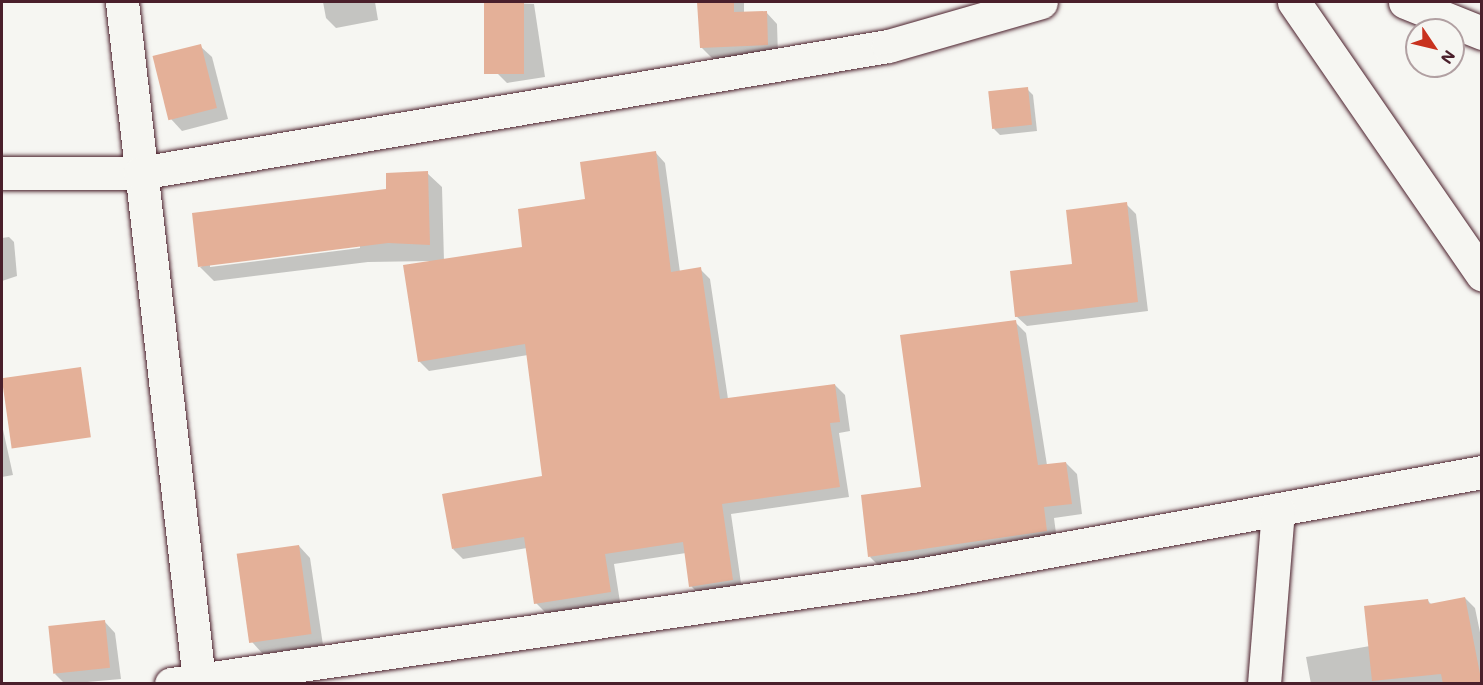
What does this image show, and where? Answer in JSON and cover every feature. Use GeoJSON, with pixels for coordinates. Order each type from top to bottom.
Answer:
{"type":"FeatureCollection","features":[{"type":"Feature","properties":{"kind":"street"},"geometry":{"type":"LineString","coordinates":[[122,2],[140,173],[185,682],[912,576],[1482,472]]}},
{"type":"Feature","properties":{"kind":"street"},"geometry":{"type":"LineString","coordinates":[[2,173],[140,173],[888,46],[1041,2]]}},
{"type":"Feature","properties":{"kind":"street"},"geometry":{"type":"LineString","coordinates":[[1294,2],[1482,275]]}},
{"type":"Feature","properties":{"kind":"street"},"geometry":{"type":"LineString","coordinates":[[1405,2],[1482,33]]}},
{"type":"Feature","properties":{"kind":"street"},"geometry":{"type":"LineString","coordinates":[[1264,684],[1278,510]]}},
{"type":"Feature","properties":{"kind":"building"},"geometry":{"type":"Polygon","coordinates":[[[484,2],[524,2],[524,74],[484,74],[484,2]]]}},
{"type":"Feature","properties":{"kind":"building"},"geometry":{"type":"Polygon","coordinates":[[[697,2],[734,2],[734,12],[767,11],[768,45],[700,48],[697,2]]]}},
{"type":"Feature","properties":{"kind":"building"},"geometry":{"type":"Polygon","coordinates":[[[201,44],[217,108],[168,120],[152,56],[201,44]]]}},
{"type":"Feature","properties":{"kind":"building"},"geometry":{"type":"Polygon","coordinates":[[[1028,87],[1032,125],[992,129],[988,91],[1028,87]]]}},
{"type":"Feature","properties":{"kind":"building"},"geometry":{"type":"Polygon","coordinates":[[[656,151],[671,272],[701,267],[720,399],[835,384],[840,422],[830,423],[840,487],[722,504],[733,580],[689,587],[683,542],[605,554],[611,592],[534,604],[524,537],[452,549],[442,494],[542,476],[525,344],[418,362],[403,265],[522,247],[518,209],[585,199],[580,162],[656,151]]]}},
{"type":"Feature","properties":{"kind":"building"},"geometry":{"type":"Polygon","coordinates":[[[428,171],[430,245],[388,243],[198,267],[192,213],[386,189],[386,173],[428,171]]]}},
{"type":"Feature","properties":{"kind":"building"},"geometry":{"type":"Polygon","coordinates":[[[1127,202],[1138,302],[1015,317],[1010,271],[1072,264],[1066,210],[1127,202]]]}},
{"type":"Feature","properties":{"kind":"building"},"geometry":{"type":"Polygon","coordinates":[[[1016,320],[1038,465],[1066,462],[1072,504],[1044,507],[1047,531],[868,557],[861,495],[921,487],[900,335],[1016,320]]]}},
{"type":"Feature","properties":{"kind":"building"},"geometry":{"type":"Polygon","coordinates":[[[81,367],[91,437],[12,448],[2,378],[81,367]]]}},
{"type":"Feature","properties":{"kind":"building"},"geometry":{"type":"Polygon","coordinates":[[[299,545],[312,634],[249,643],[237,554],[299,545]]]}},
{"type":"Feature","properties":{"kind":"building"},"geometry":{"type":"Polygon","coordinates":[[[1465,597],[1482,684],[1443,684],[1441,674],[1372,681],[1364,606],[1428,599],[1429,604],[1465,597]]]}},
{"type":"Feature","properties":{"kind":"building"},"geometry":{"type":"Polygon","coordinates":[[[105,620],[110,668],[53,674],[48,626],[105,620]]]}}]}
